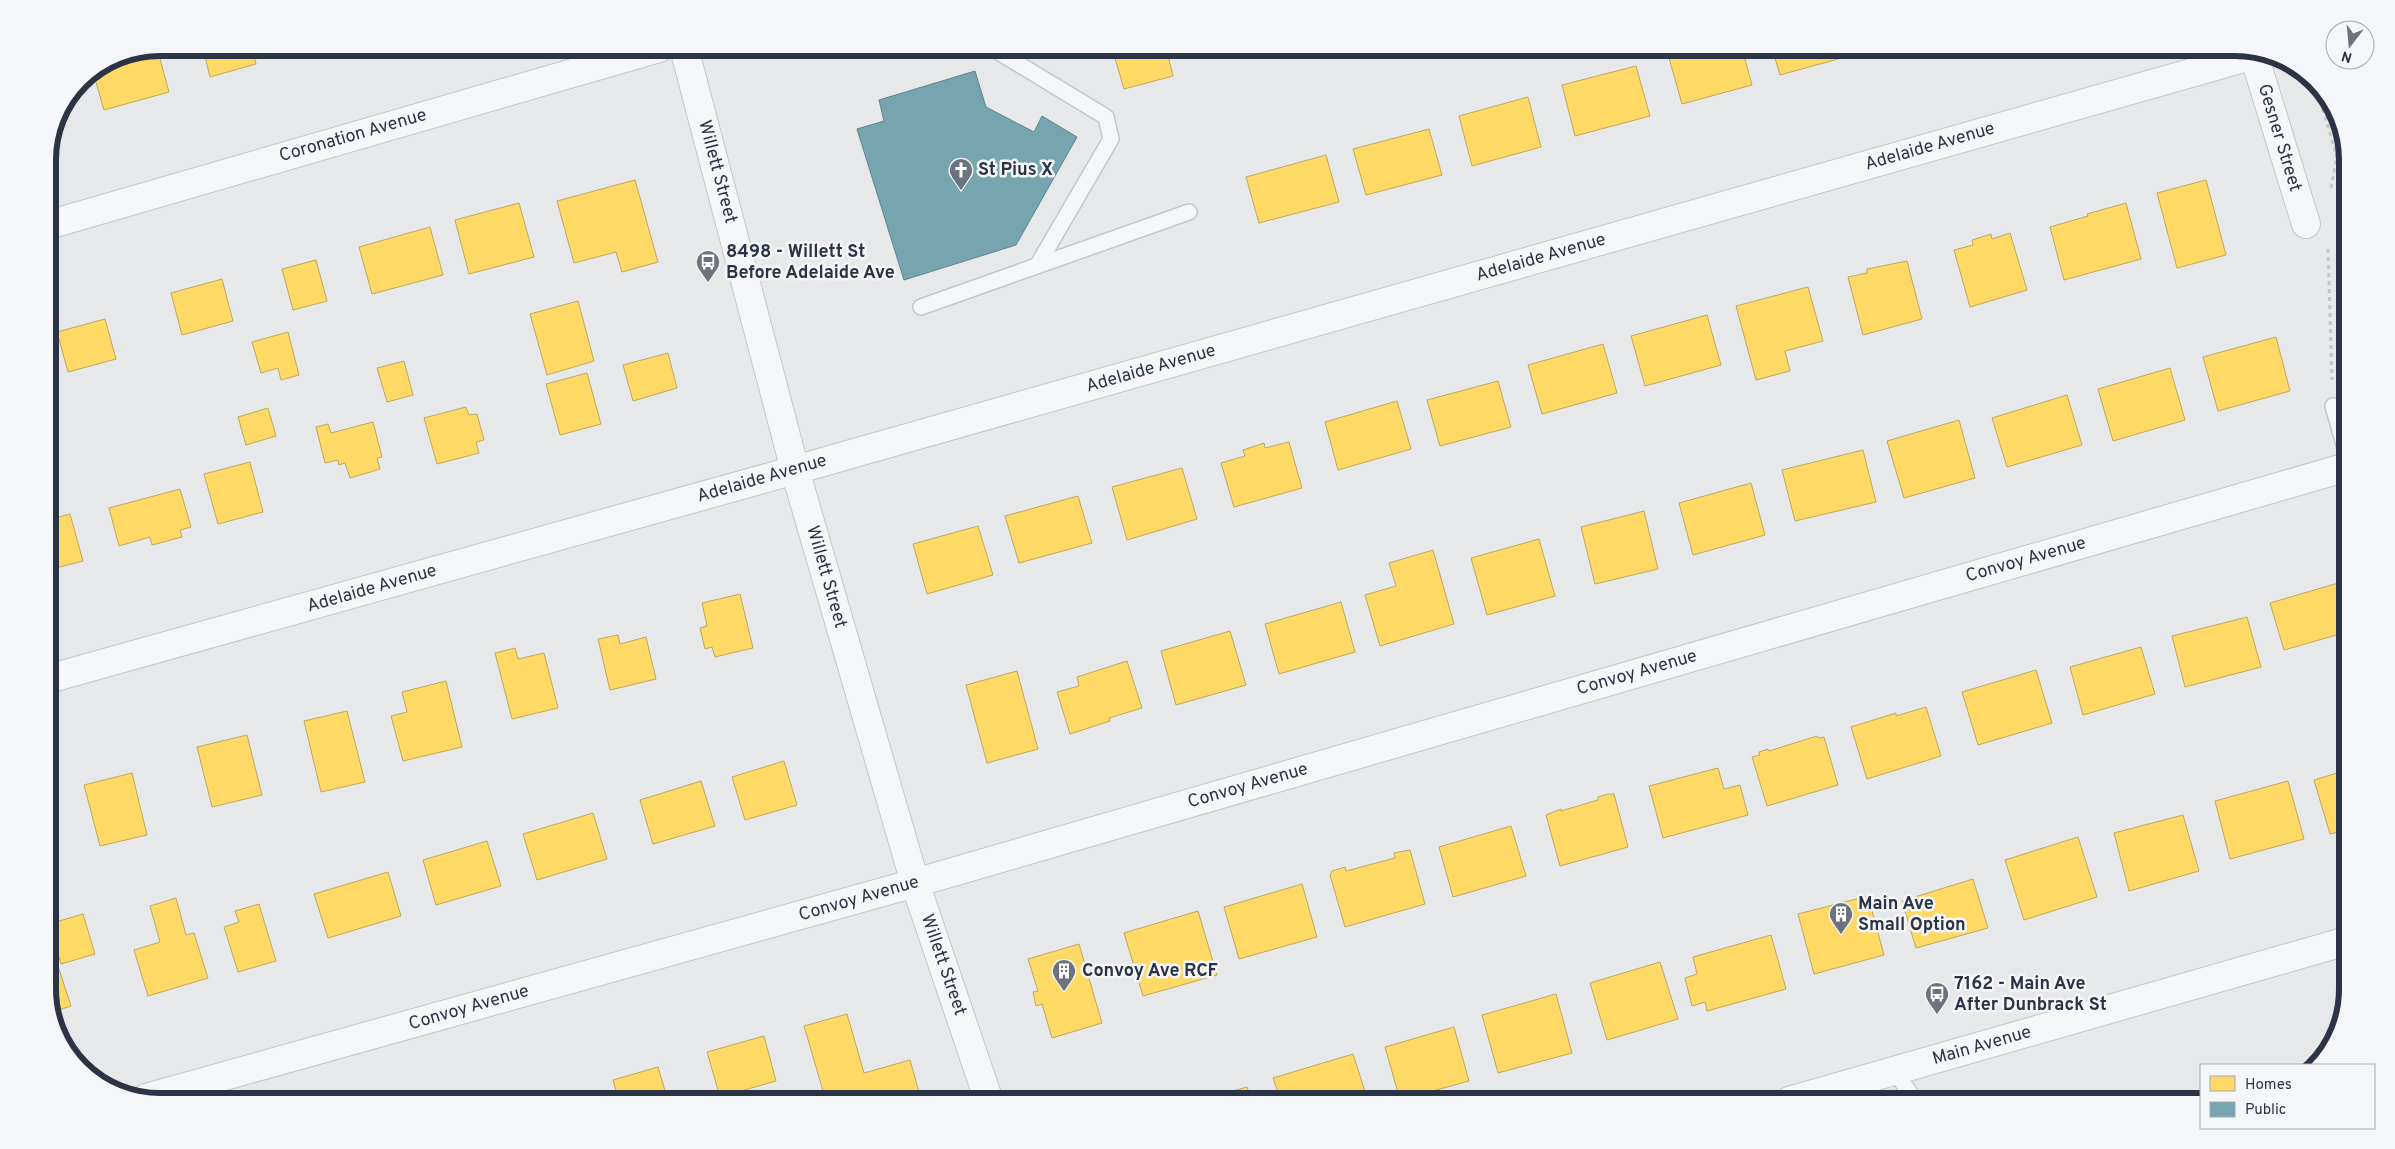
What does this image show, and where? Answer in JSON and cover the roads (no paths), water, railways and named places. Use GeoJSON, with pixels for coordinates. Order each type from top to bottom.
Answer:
{"type":"FeatureCollection","features":[{"type":"Feature","properties":{"kind":"street","name":"Coronation Avenue"},"geometry":{"type":"LineString","coordinates":[[56,223],[631,56]]}},
{"type":"Feature","properties":{"kind":"street","name":"Willett Street"},"geometry":{"type":"LineString","coordinates":[[686,56],[795,470],[915,883],[986,1093]]}},
{"type":"Feature","properties":{"kind":"street","name":"Adelaide Avenue"},"geometry":{"type":"LineString","coordinates":[[56,677],[795,470],[2242,56]]}},
{"type":"Feature","properties":{"kind":"street","name":"Gesner Street"},"geometry":{"type":"LineString","coordinates":[[2256,58],[2306,224]]}},
{"type":"Feature","properties":{"kind":"street","name":"Convoy Avenue"},"geometry":{"type":"LineString","coordinates":[[164,1093],[915,883],[2339,469]]}},
{"type":"Feature","properties":{"kind":"street","name":"Main Avenue"},"geometry":{"type":"LineString","coordinates":[[1819,1093],[2339,944]]}},
{"type":"Feature","properties":{"kind":"lane"},"geometry":{"type":"LineString","coordinates":[[1005,56],[1106,117],[1111,139],[1037,266]]}},
{"type":"Feature","properties":{"kind":"lane"},"geometry":{"type":"LineString","coordinates":[[921,307],[1189,212]]}},
{"type":"Feature","properties":{"kind":"lane"},"geometry":{"type":"LineString","coordinates":[[2333,406],[2339,427]]}},
{"type":"Feature","properties":{"kind":"lane"},"geometry":{"type":"LineString","coordinates":[[1894,1071],[1910,1093]]}},
{"type":"Feature","properties":{"kind":"place","name":"St Pius X"},"geometry":{"type":"Point","coordinates":[961,191]}},
{"type":"Feature","properties":{"kind":"place","name":"8498 - Willett St Before Adelaide Ave"},"geometry":{"type":"Point","coordinates":[708,283]}},
{"type":"Feature","properties":{"kind":"place","name":"Main Ave Small Option"},"geometry":{"type":"Point","coordinates":[1841,935]}},
{"type":"Feature","properties":{"kind":"place","name":"Convoy Ave RCF"},"geometry":{"type":"Point","coordinates":[1064,992]}},
{"type":"Feature","properties":{"kind":"place","name":"7162 - Main Ave After Dunbrack St"},"geometry":{"type":"Point","coordinates":[1937,1015]}}]}
